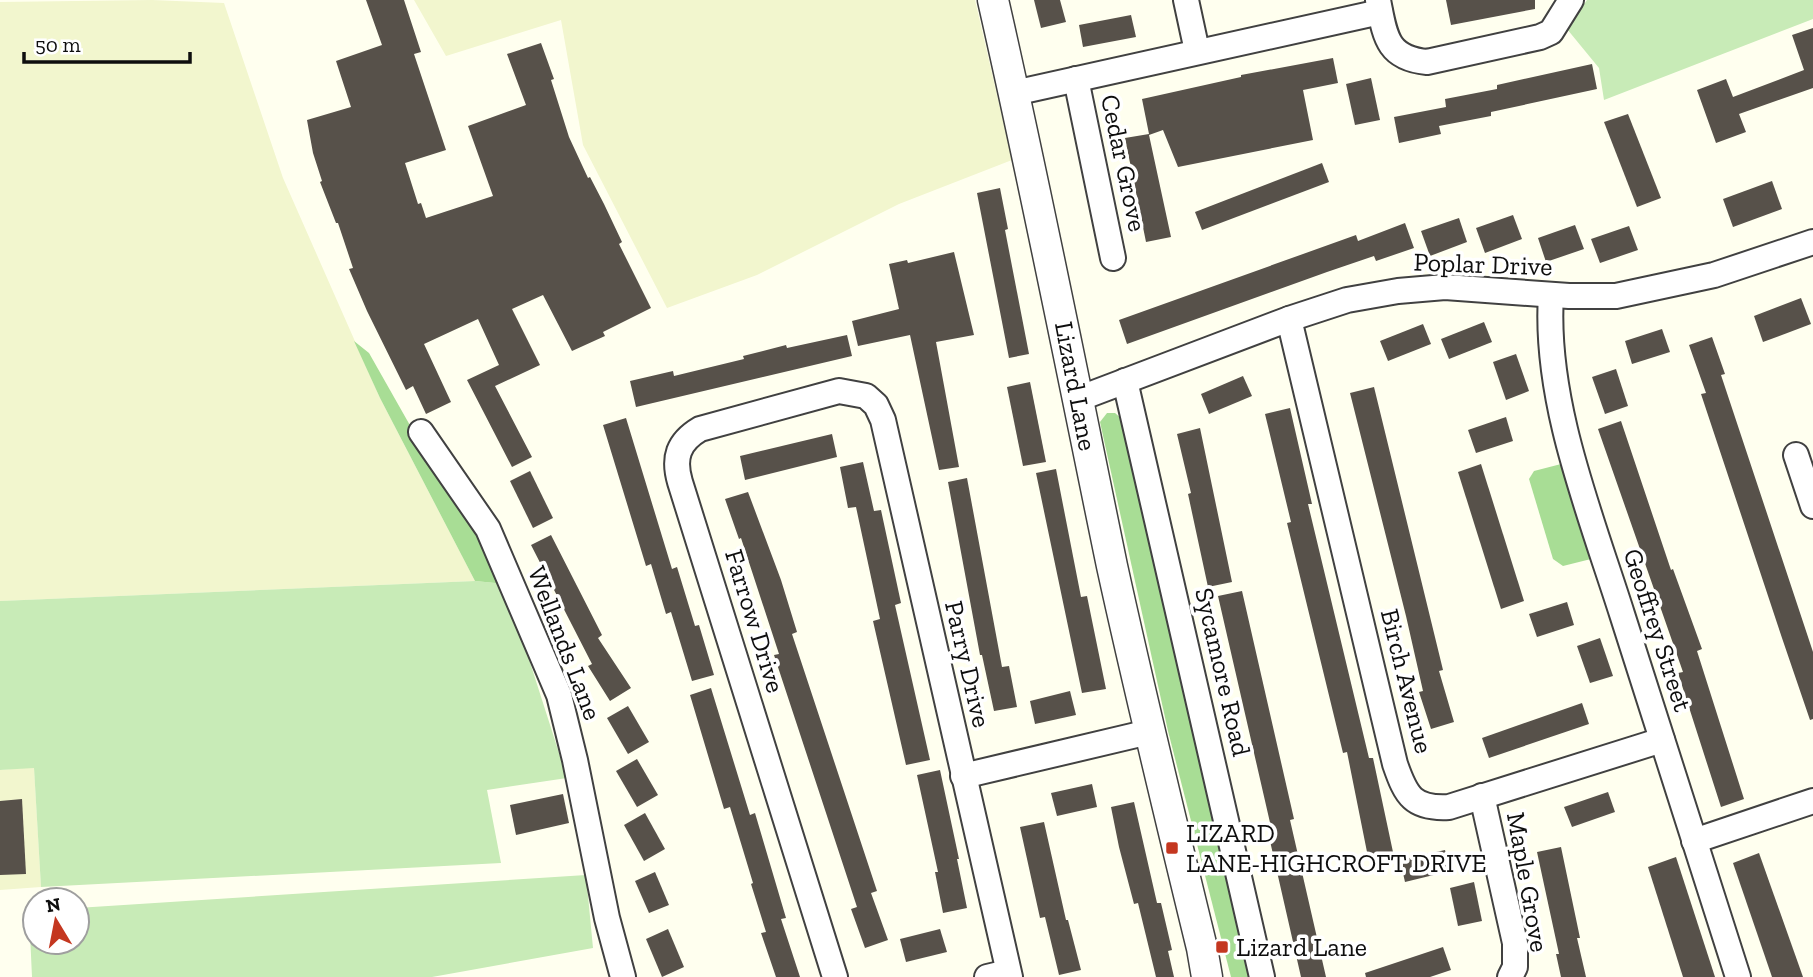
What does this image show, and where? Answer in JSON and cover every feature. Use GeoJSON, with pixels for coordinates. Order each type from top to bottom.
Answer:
{"type":"FeatureCollection","features":[{"type":"Feature","properties":{"kind":"street","name":"Lizard Lane"},"geometry":{"type":"LineString","coordinates":[[993,0],[1031,166],[1149,732],[1207,977]]}},
{"type":"Feature","properties":{"kind":"street"},"geometry":{"type":"LineString","coordinates":[[1186,0],[1198,51]]}},
{"type":"Feature","properties":{"kind":"street","name":"Cedar Grove"},"geometry":{"type":"LineString","coordinates":[[1014,93],[1379,6],[1387,37],[1395,51],[1410,60],[1427,62],[1540,37],[1551,32],[1571,0]]}},
{"type":"Feature","properties":{"kind":"street","name":"Cedar Grove"},"geometry":{"type":"LineString","coordinates":[[1076,79],[1113,258]]}},
{"type":"Feature","properties":{"kind":"street","name":"Poplar Drive"},"geometry":{"type":"LineString","coordinates":[[1078,399],[1289,319],[1347,300],[1398,291],[1445,287],[1551,295],[1616,296],[1714,275],[1813,242]]}},
{"type":"Feature","properties":{"kind":"street","name":"Geoffrey Street"},"geometry":{"type":"LineString","coordinates":[[1551,295],[1552,349],[1559,408],[1738,977]]}},
{"type":"Feature","properties":{"kind":"street","name":"Birch Avenue"},"geometry":{"type":"LineString","coordinates":[[1289,319],[1402,786],[1413,800],[1429,808],[1449,807],[1662,740]]}},
{"type":"Feature","properties":{"kind":"street","name":"Sycamore Road"},"geometry":{"type":"LineString","coordinates":[[1125,381],[1262,977]]}},
{"type":"Feature","properties":{"kind":"street","name":"Parry Drive"},"geometry":{"type":"LineString","coordinates":[[839,391],[866,396],[876,405],[883,420],[963,776],[1002,975]]}},
{"type":"Feature","properties":{"kind":"street","name":"Farrow Drive"},"geometry":{"type":"LineString","coordinates":[[835,977],[680,482],[676,456],[688,436],[699,429],[839,391]]}},
{"type":"Feature","properties":{"kind":"street","name":"Wellands Lane"},"geometry":{"type":"LineString","coordinates":[[421,432],[488,529],[559,695],[607,918],[623,977]]}},
{"type":"Feature","properties":{"kind":"street"},"geometry":{"type":"LineString","coordinates":[[1796,454],[1813,506]]}},
{"type":"Feature","properties":{"kind":"street"},"geometry":{"type":"LineString","coordinates":[[963,776],[1149,732]]}},
{"type":"Feature","properties":{"kind":"street","name":"Maple Grove"},"geometry":{"type":"LineString","coordinates":[[1482,796],[1515,943],[1515,967],[1510,977]]}},
{"type":"Feature","properties":{"kind":"street"},"geometry":{"type":"LineString","coordinates":[[1694,841],[1813,801]]}},
{"type":"Feature","properties":{"kind":"green space"},"geometry":{"type":"Polygon","coordinates":[[[152,0],[224,3],[283,178],[380,398],[475,581],[0,601],[0,2],[152,0]]]}},
{"type":"Feature","properties":{"kind":"green space"},"geometry":{"type":"Polygon","coordinates":[[[414,0],[975,0],[1012,160],[899,204],[757,275],[667,308],[583,145],[561,20],[446,56],[414,0]]]}},
{"type":"Feature","properties":{"kind":"green space"},"geometry":{"type":"Polygon","coordinates":[[[1587,0],[1813,0],[1813,19],[1604,100],[1599,68],[1567,29],[1587,0]]]}},
{"type":"Feature","properties":{"kind":"green space"},"geometry":{"type":"Polygon","coordinates":[[[354,341],[369,353],[505,584],[475,581],[380,398],[354,341]]]}},
{"type":"Feature","properties":{"kind":"green space"},"geometry":{"type":"Polygon","coordinates":[[[1107,413],[1115,413],[1122,419],[1256,977],[1231,977],[1168,731],[1100,422],[1107,413]]]}},
{"type":"Feature","properties":{"kind":"green space"},"geometry":{"type":"Polygon","coordinates":[[[1565,463],[1595,558],[1563,566],[1553,559],[1529,479],[1534,471],[1565,463]]]}},
{"type":"Feature","properties":{"kind":"green space"},"geometry":{"type":"Polygon","coordinates":[[[475,581],[505,584],[567,778],[487,790],[501,863],[41,886],[34,768],[0,770],[0,601],[475,581]]]}},
{"type":"Feature","properties":{"kind":"green space"},"geometry":{"type":"Polygon","coordinates":[[[34,767],[41,886],[0,890],[0,770],[34,767]]]}},
{"type":"Feature","properties":{"kind":"green space"},"geometry":{"type":"Polygon","coordinates":[[[586,875],[593,948],[432,977],[32,977],[31,956],[91,956],[91,907],[586,875]]]}},
{"type":"Feature","properties":{"kind":"building"},"geometry":{"type":"Polygon","coordinates":[[[366,0],[404,0],[421,52],[414,54],[446,150],[405,163],[418,204],[421,203],[426,218],[493,196],[468,126],[526,105],[507,54],[541,43],[554,79],[551,80],[569,137],[588,178],[590,177],[604,204],[622,242],[619,244],[651,308],[603,332],[605,336],[572,351],[543,295],[512,309],[540,365],[495,386],[532,457],[512,467],[467,380],[499,365],[478,319],[424,344],[451,402],[426,414],[413,386],[406,390],[367,311],[349,269],[353,268],[338,223],[320,182],[322,181],[307,120],[351,107],[336,61],[382,45],[366,0]]]}},
{"type":"Feature","properties":{"kind":"building"},"geometry":{"type":"Polygon","coordinates":[[[1034,0],[1060,0],[1066,22],[1041,28],[1034,0]]]}},
{"type":"Feature","properties":{"kind":"building"},"geometry":{"type":"Polygon","coordinates":[[[1446,0],[1535,0],[1535,9],[1451,25],[1446,0]]]}},
{"type":"Feature","properties":{"kind":"building"},"geometry":{"type":"Polygon","coordinates":[[[1131,15],[1136,37],[1083,47],[1079,25],[1131,15]]]}},
{"type":"Feature","properties":{"kind":"building"},"geometry":{"type":"Polygon","coordinates":[[[1813,28],[1813,88],[1739,114],[1746,132],[1716,143],[1697,90],[1726,79],[1733,97],[1804,70],[1792,35],[1813,28]]]}},
{"type":"Feature","properties":{"kind":"building"},"geometry":{"type":"Polygon","coordinates":[[[1333,58],[1338,83],[1303,90],[1313,140],[1178,167],[1163,130],[1149,135],[1171,237],[1146,242],[1125,138],[1149,134],[1142,99],[1241,75],[1333,58]]]}},
{"type":"Feature","properties":{"kind":"building"},"geometry":{"type":"Polygon","coordinates":[[[1592,64],[1597,89],[1491,112],[1491,116],[1439,126],[1441,134],[1399,143],[1394,117],[1446,107],[1445,99],[1497,89],[1497,85],[1592,64]]]}},
{"type":"Feature","properties":{"kind":"building"},"geometry":{"type":"Polygon","coordinates":[[[1371,78],[1380,120],[1355,125],[1346,84],[1371,78]]]}},
{"type":"Feature","properties":{"kind":"building"},"geometry":{"type":"Polygon","coordinates":[[[1628,114],[1661,198],[1637,207],[1604,122],[1628,114]]]}},
{"type":"Feature","properties":{"kind":"building"},"geometry":{"type":"Polygon","coordinates":[[[1322,163],[1329,182],[1202,230],[1195,212],[1322,163]]]}},
{"type":"Feature","properties":{"kind":"building"},"geometry":{"type":"Polygon","coordinates":[[[1772,181],[1782,209],[1733,227],[1723,199],[1772,181]]]}},
{"type":"Feature","properties":{"kind":"building"},"geometry":{"type":"Polygon","coordinates":[[[1000,188],[1008,229],[1005,230],[1029,354],[1009,358],[977,193],[1000,188]]]}},
{"type":"Feature","properties":{"kind":"building"},"geometry":{"type":"Polygon","coordinates":[[[1513,215],[1522,239],[1485,253],[1476,228],[1513,215]]]}},
{"type":"Feature","properties":{"kind":"building"},"geometry":{"type":"Polygon","coordinates":[[[1459,218],[1467,242],[1430,256],[1421,231],[1459,218]]]}},
{"type":"Feature","properties":{"kind":"building"},"geometry":{"type":"Polygon","coordinates":[[[1405,223],[1414,248],[1376,261],[1374,256],[1127,344],[1119,320],[1356,235],[1358,241],[1405,223]]]}},
{"type":"Feature","properties":{"kind":"building"},"geometry":{"type":"Polygon","coordinates":[[[1575,225],[1584,249],[1546,262],[1538,238],[1575,225]]]}},
{"type":"Feature","properties":{"kind":"building"},"geometry":{"type":"Polygon","coordinates":[[[1629,226],[1638,250],[1600,263],[1591,239],[1629,226]]]}},
{"type":"Feature","properties":{"kind":"building"},"geometry":{"type":"Polygon","coordinates":[[[954,252],[974,335],[936,342],[959,467],[939,470],[910,335],[858,346],[852,321],[899,309],[889,264],[907,260],[908,263],[954,252]]]}},
{"type":"Feature","properties":{"kind":"building"},"geometry":{"type":"Polygon","coordinates":[[[1801,298],[1811,324],[1763,342],[1754,316],[1801,298]]]}},
{"type":"Feature","properties":{"kind":"building"},"geometry":{"type":"Polygon","coordinates":[[[1484,322],[1492,342],[1449,359],[1441,339],[1484,322]]]}},
{"type":"Feature","properties":{"kind":"building"},"geometry":{"type":"Polygon","coordinates":[[[1423,324],[1431,344],[1388,361],[1380,341],[1423,324]]]}},
{"type":"Feature","properties":{"kind":"building"},"geometry":{"type":"Polygon","coordinates":[[[1662,329],[1670,352],[1632,364],[1625,341],[1662,329]]]}},
{"type":"Feature","properties":{"kind":"building"},"geometry":{"type":"Polygon","coordinates":[[[847,335],[852,356],[636,407],[630,381],[673,371],[674,376],[744,359],[743,356],[786,345],[787,348],[847,335]]]}},
{"type":"Feature","properties":{"kind":"building"},"geometry":{"type":"Polygon","coordinates":[[[1712,337],[1725,374],[1721,375],[1813,652],[1813,719],[1810,720],[1701,394],[1706,393],[1689,345],[1712,337]]]}},
{"type":"Feature","properties":{"kind":"building"},"geometry":{"type":"Polygon","coordinates":[[[1516,354],[1529,391],[1506,400],[1493,362],[1516,354]]]}},
{"type":"Feature","properties":{"kind":"building"},"geometry":{"type":"Polygon","coordinates":[[[1616,369],[1628,406],[1605,414],[1592,377],[1616,369]]]}},
{"type":"Feature","properties":{"kind":"building"},"geometry":{"type":"Polygon","coordinates":[[[1243,376],[1252,396],[1209,414],[1201,394],[1243,376]]]}},
{"type":"Feature","properties":{"kind":"building"},"geometry":{"type":"Polygon","coordinates":[[[1030,382],[1046,462],[1023,466],[1007,387],[1030,382]]]}},
{"type":"Feature","properties":{"kind":"building"},"geometry":{"type":"Polygon","coordinates":[[[1374,387],[1443,670],[1439,671],[1454,722],[1431,729],[1419,692],[1423,691],[1406,616],[1350,393],[1374,387]]]}},
{"type":"Feature","properties":{"kind":"building"},"geometry":{"type":"Polygon","coordinates":[[[1290,408],[1312,504],[1308,504],[1369,758],[1373,758],[1393,852],[1368,857],[1347,752],[1343,753],[1287,523],[1291,522],[1265,414],[1290,408]]]}},
{"type":"Feature","properties":{"kind":"building"},"geometry":{"type":"Polygon","coordinates":[[[1506,417],[1513,441],[1476,453],[1468,430],[1506,417]]]}},
{"type":"Feature","properties":{"kind":"building"},"geometry":{"type":"Polygon","coordinates":[[[626,418],[672,569],[677,567],[714,675],[692,681],[671,612],[666,614],[651,564],[646,566],[603,425],[626,418]]]}},
{"type":"Feature","properties":{"kind":"building"},"geometry":{"type":"Polygon","coordinates":[[[1621,421],[1671,570],[1673,569],[1702,649],[1697,651],[1744,799],[1721,807],[1678,673],[1683,672],[1598,429],[1621,421]]]}},
{"type":"Feature","properties":{"kind":"building"},"geometry":{"type":"Polygon","coordinates":[[[1200,428],[1232,582],[1208,587],[1177,434],[1200,428]]]}},
{"type":"Feature","properties":{"kind":"building"},"geometry":{"type":"Polygon","coordinates":[[[832,434],[837,457],[745,480],[740,456],[832,434]]]}},
{"type":"Feature","properties":{"kind":"building"},"geometry":{"type":"Polygon","coordinates":[[[863,462],[874,511],[881,510],[901,603],[895,605],[930,760],[906,765],[873,621],[880,619],[856,507],[848,508],[840,467],[863,462]]]}},
{"type":"Feature","properties":{"kind":"building"},"geometry":{"type":"Polygon","coordinates":[[[1481,464],[1524,601],[1501,609],[1458,472],[1481,464]]]}},
{"type":"Feature","properties":{"kind":"building"},"geometry":{"type":"Polygon","coordinates":[[[1056,469],[1081,597],[1087,596],[1106,689],[1082,693],[1036,473],[1056,469]]]}},
{"type":"Feature","properties":{"kind":"building"},"geometry":{"type":"Polygon","coordinates":[[[530,471],[553,518],[533,528],[510,481],[530,471]]]}},
{"type":"Feature","properties":{"kind":"building"},"geometry":{"type":"Polygon","coordinates":[[[967,478],[1002,667],[1009,666],[1017,707],[994,711],[980,655],[948,482],[967,478]]]}},
{"type":"Feature","properties":{"kind":"building"},"geometry":{"type":"Polygon","coordinates":[[[748,492],[781,580],[797,632],[792,634],[877,891],[871,893],[888,940],[865,948],[851,909],[857,907],[774,655],[779,654],[741,538],[739,539],[725,499],[748,492]]]}},
{"type":"Feature","properties":{"kind":"building"},"geometry":{"type":"Polygon","coordinates":[[[551,535],[602,635],[598,638],[631,688],[610,701],[588,666],[592,664],[531,545],[551,535]]]}},
{"type":"Feature","properties":{"kind":"building"},"geometry":{"type":"Polygon","coordinates":[[[1242,591],[1294,819],[1290,820],[1326,977],[1301,977],[1270,841],[1274,840],[1218,596],[1242,591]]]}},
{"type":"Feature","properties":{"kind":"building"},"geometry":{"type":"Polygon","coordinates":[[[1567,602],[1574,625],[1537,637],[1529,614],[1567,602]]]}},
{"type":"Feature","properties":{"kind":"building"},"geometry":{"type":"Polygon","coordinates":[[[1600,638],[1613,676],[1590,683],[1577,646],[1600,638]]]}},
{"type":"Feature","properties":{"kind":"building"},"geometry":{"type":"Polygon","coordinates":[[[711,688],[750,815],[755,813],[786,918],[781,919],[800,977],[776,977],[761,933],[766,932],[751,884],[753,883],[730,807],[724,809],[690,695],[711,688]]]}},
{"type":"Feature","properties":{"kind":"building"},"geometry":{"type":"Polygon","coordinates":[[[1070,691],[1076,715],[1035,724],[1030,701],[1070,691]]]}},
{"type":"Feature","properties":{"kind":"building"},"geometry":{"type":"Polygon","coordinates":[[[1582,703],[1589,724],[1489,758],[1482,738],[1582,703]]]}},
{"type":"Feature","properties":{"kind":"building"},"geometry":{"type":"Polygon","coordinates":[[[628,706],[649,742],[628,754],[607,718],[628,706]]]}},
{"type":"Feature","properties":{"kind":"building"},"geometry":{"type":"Polygon","coordinates":[[[637,759],[658,795],[637,807],[616,771],[637,759]]]}},
{"type":"Feature","properties":{"kind":"building"},"geometry":{"type":"Polygon","coordinates":[[[940,770],[967,908],[943,913],[935,872],[938,872],[917,775],[940,770]]]}},
{"type":"Feature","properties":{"kind":"building"},"geometry":{"type":"Polygon","coordinates":[[[1092,784],[1097,807],[1057,816],[1051,793],[1092,784]]]}},
{"type":"Feature","properties":{"kind":"building"},"geometry":{"type":"Polygon","coordinates":[[[1608,792],[1615,812],[1572,827],[1564,807],[1608,792]]]}},
{"type":"Feature","properties":{"kind":"building"},"geometry":{"type":"Polygon","coordinates":[[[563,794],[569,823],[516,835],[510,805],[563,794]]]}},
{"type":"Feature","properties":{"kind":"building"},"geometry":{"type":"Polygon","coordinates":[[[22,799],[26,874],[0,875],[0,801],[22,799]]]}},
{"type":"Feature","properties":{"kind":"building"},"geometry":{"type":"Polygon","coordinates":[[[1134,802],[1157,903],[1161,903],[1172,950],[1168,951],[1174,977],[1156,977],[1138,903],[1134,904],[1119,847],[1111,807],[1134,802]]]}},
{"type":"Feature","properties":{"kind":"building"},"geometry":{"type":"Polygon","coordinates":[[[645,813],[665,849],[644,861],[624,825],[645,813]]]}},
{"type":"Feature","properties":{"kind":"building"},"geometry":{"type":"Polygon","coordinates":[[[1044,822],[1066,920],[1081,970],[1059,975],[1045,917],[1040,918],[1020,827],[1044,822]]]}},
{"type":"Feature","properties":{"kind":"building"},"geometry":{"type":"Polygon","coordinates":[[[1561,847],[1586,977],[1561,977],[1556,954],[1559,954],[1537,852],[1561,847]]]}},
{"type":"Feature","properties":{"kind":"building"},"geometry":{"type":"Polygon","coordinates":[[[1445,850],[1450,871],[1405,882],[1400,860],[1445,850]]]}},
{"type":"Feature","properties":{"kind":"building"},"geometry":{"type":"Polygon","coordinates":[[[1759,853],[1803,977],[1772,977],[1733,863],[1759,853]]]}},
{"type":"Feature","properties":{"kind":"building"},"geometry":{"type":"Polygon","coordinates":[[[1676,857],[1715,977],[1683,977],[1648,867],[1676,857]]]}},
{"type":"Feature","properties":{"kind":"building"},"geometry":{"type":"Polygon","coordinates":[[[655,872],[669,905],[649,913],[635,881],[655,872]]]}},
{"type":"Feature","properties":{"kind":"building"},"geometry":{"type":"Polygon","coordinates":[[[1474,882],[1482,921],[1458,926],[1450,888],[1474,882]]]}},
{"type":"Feature","properties":{"kind":"building"},"geometry":{"type":"Polygon","coordinates":[[[668,929],[684,967],[662,977],[646,939],[668,929]]]}},
{"type":"Feature","properties":{"kind":"building"},"geometry":{"type":"Polygon","coordinates":[[[940,929],[947,952],[906,962],[900,939],[940,929]]]}},
{"type":"Feature","properties":{"kind":"building"},"geometry":{"type":"Polygon","coordinates":[[[1443,947],[1451,970],[1430,977],[1366,977],[1365,973],[1443,947]]]}},
{"type":"Feature","properties":{"kind":"place","name":"LIZARD LANE-HIGHCROFT DRIVE"},"geometry":{"type":"Point","coordinates":[1172,848]}},
{"type":"Feature","properties":{"kind":"place","name":"Lizard Lane"},"geometry":{"type":"Point","coordinates":[1222,947]}}]}
